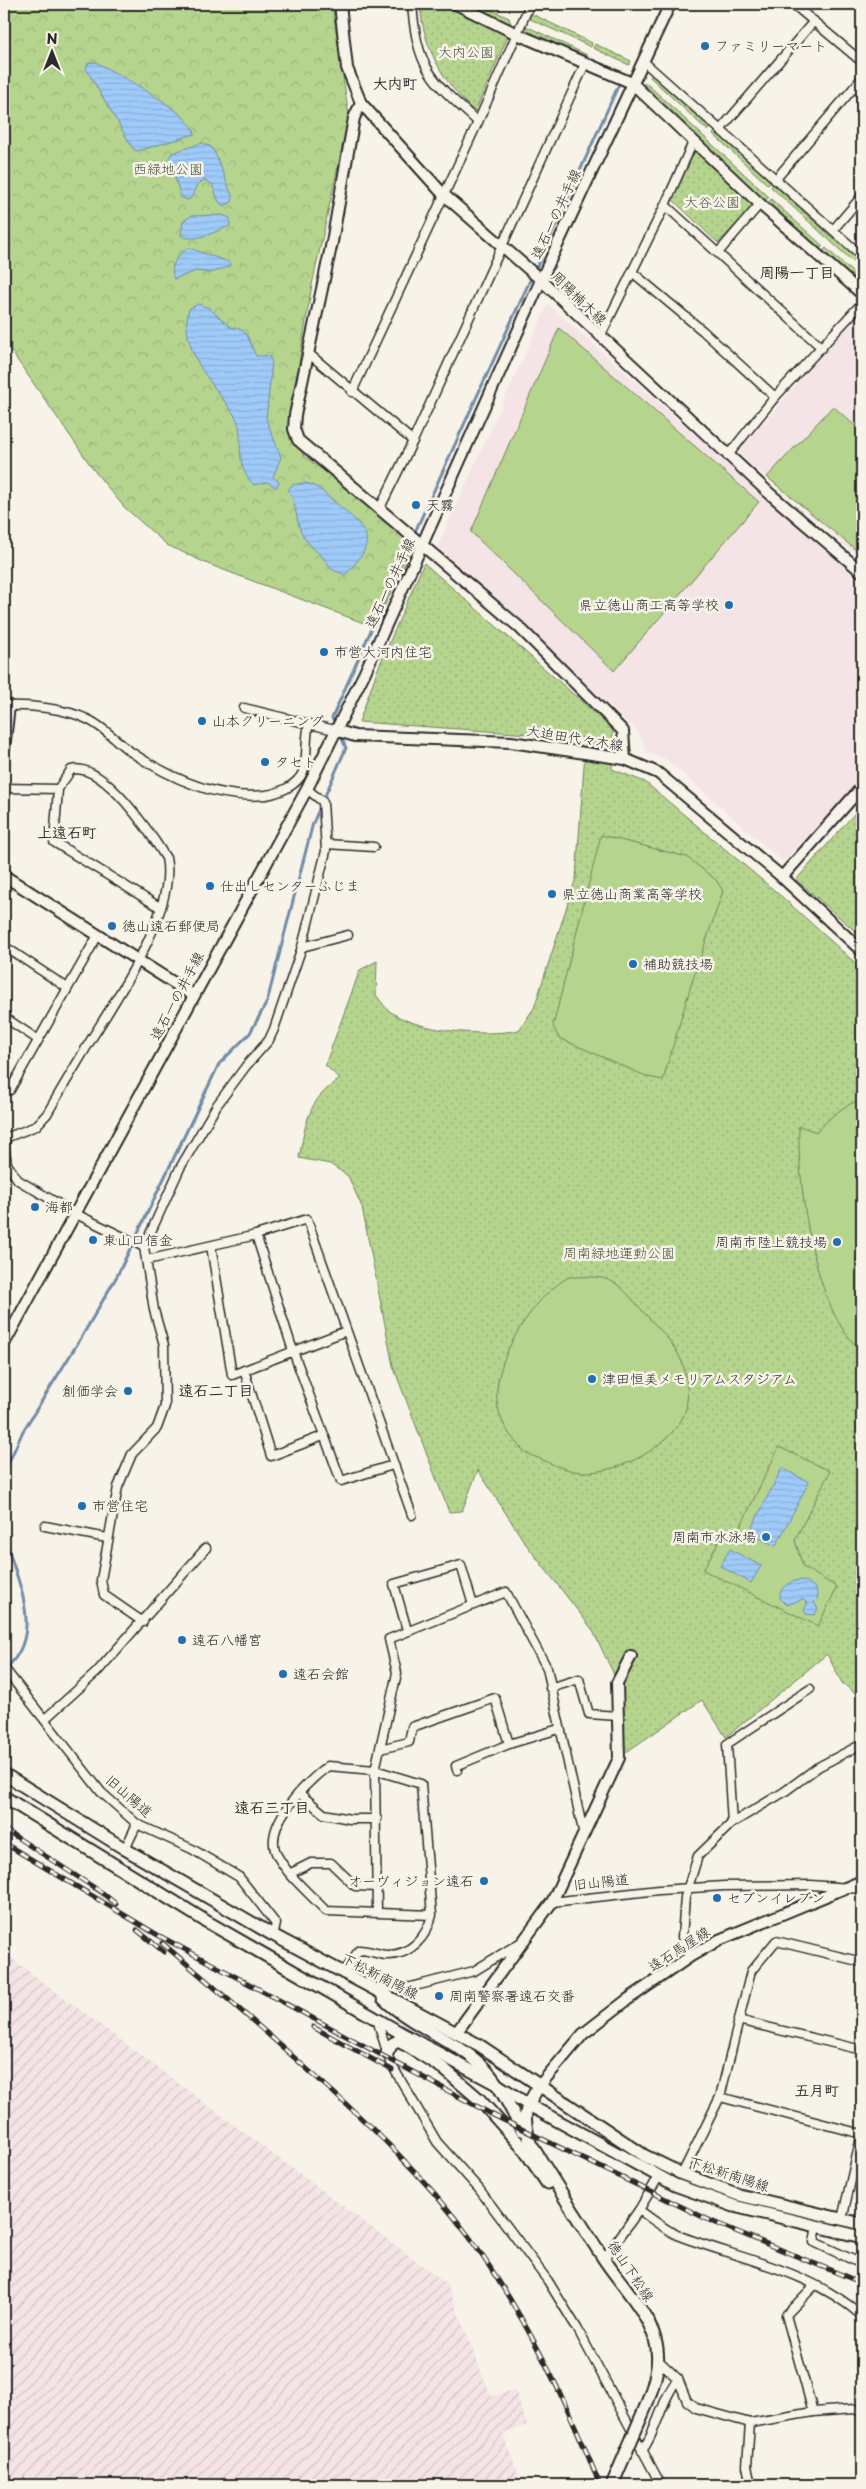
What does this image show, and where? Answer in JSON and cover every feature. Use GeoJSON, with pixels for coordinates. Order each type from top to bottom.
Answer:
{"type":"FeatureCollection","features":[{"type":"Feature","properties":{"kind":"main road","name":"下松新南陽線"},"geometry":{"type":"LineString","coordinates":[[4,1774],[124,1849],[272,1935],[342,1974],[373,1988],[456,2033],[540,2085],[645,2156],[682,2174],[748,2197],[862,2224]]}},
{"type":"Feature","properties":{"kind":"main road","name":"下松新南陽線"},"geometry":{"type":"LineString","coordinates":[[4,1797],[204,1920],[401,2034],[498,2085],[527,2104],[675,2185],[734,2206],[862,2236]]}},
{"type":"Feature","properties":{"kind":"main road"},"geometry":{"type":"LineString","coordinates":[[373,1988],[400,2014],[459,2049],[481,2066],[498,2085],[530,2143]]}},
{"type":"Feature","properties":{"kind":"main road"},"geometry":{"type":"LineString","coordinates":[[401,2034],[408,2046]]}},
{"type":"Feature","properties":{"kind":"main road"},"geometry":{"type":"LineString","coordinates":[[387,2053],[392,2044],[398,2041],[444,2069],[479,2099],[523,2148],[574,2224],[593,2241]]}},
{"type":"Feature","properties":{"kind":"main road"},"geometry":{"type":"LineString","coordinates":[[527,2104],[540,2085]]}},
{"type":"Feature","properties":{"kind":"main road","name":"徳山下松線"},"geometry":{"type":"LineString","coordinates":[[527,2104],[524,2121],[530,2143],[643,2316],[655,2338],[658,2360],[656,2376],[646,2406],[612,2485]]}},
{"type":"Feature","properties":{"kind":"street","name":"周陽楠木線"},"geometry":{"type":"LineString","coordinates":[[340,4],[347,68],[361,103],[443,194],[540,279],[769,493],[862,572]]}},
{"type":"Feature","properties":{"kind":"street"},"geometry":{"type":"LineString","coordinates":[[412,4],[414,36],[421,59],[439,87],[478,122]]}},
{"type":"Feature","properties":{"kind":"street"},"geometry":{"type":"LineString","coordinates":[[456,4],[517,34],[632,83],[760,204],[862,294]]}},
{"type":"Feature","properties":{"kind":"street"},"geometry":{"type":"LineString","coordinates":[[352,392],[478,122],[530,4]]}},
{"type":"Feature","properties":{"kind":"street","name":"遠石一の井手線"},"geometry":{"type":"LineString","coordinates":[[4,1344],[192,995],[306,789],[365,672],[540,279],[670,4]]}},
{"type":"Feature","properties":{"kind":"street"},"geometry":{"type":"LineString","coordinates":[[793,4],[862,62]]}},
{"type":"Feature","properties":{"kind":"street"},"geometry":{"type":"LineString","coordinates":[[720,130],[814,21]]}},
{"type":"Feature","properties":{"kind":"street"},"geometry":{"type":"LineString","coordinates":[[643,61],[862,256]]}},
{"type":"Feature","properties":{"kind":"street"},"geometry":{"type":"LineString","coordinates":[[378,510],[413,442],[585,64]]}},
{"type":"Feature","properties":{"kind":"street"},"geometry":{"type":"LineString","coordinates":[[775,180],[862,78]]}},
{"type":"Feature","properties":{"kind":"street"},"geometry":{"type":"LineString","coordinates":[[361,103],[354,118],[332,242],[308,353],[294,429],[298,440],[378,510],[451,568],[518,627],[624,731],[625,759]]}},
{"type":"Feature","properties":{"kind":"street"},"geometry":{"type":"LineString","coordinates":[[600,337],[665,206],[693,142]]}},
{"type":"Feature","properties":{"kind":"street"},"geometry":{"type":"LineString","coordinates":[[833,230],[862,196]]}},
{"type":"Feature","properties":{"kind":"street"},"geometry":{"type":"LineString","coordinates":[[718,253],[760,204]]}},
{"type":"Feature","properties":{"kind":"street"},"geometry":{"type":"LineString","coordinates":[[665,206],[822,348]]}},
{"type":"Feature","properties":{"kind":"street"},"geometry":{"type":"LineString","coordinates":[[632,272],[703,331],[775,397]]}},
{"type":"Feature","properties":{"kind":"street"},"geometry":{"type":"LineString","coordinates":[[729,454],[775,397],[862,303]]}},
{"type":"Feature","properties":{"kind":"street"},"geometry":{"type":"LineString","coordinates":[[308,353],[413,442]]}},
{"type":"Feature","properties":{"kind":"street"},"geometry":{"type":"LineString","coordinates":[[4,749],[6,706],[30,707],[77,715],[90,721],[131,752],[176,777],[200,788],[248,797],[279,793],[296,781],[303,772],[309,724]]}},
{"type":"Feature","properties":{"kind":"street"},"geometry":{"type":"LineString","coordinates":[[244,708],[335,730]]}},
{"type":"Feature","properties":{"kind":"street","name":"大迫田代々木線"},"geometry":{"type":"LineString","coordinates":[[335,730],[355,736],[511,742],[625,759],[658,773],[782,877],[862,951]]}},
{"type":"Feature","properties":{"kind":"street"},"geometry":{"type":"LineString","coordinates":[[144,1247],[74,1213],[18,1180],[7,1164],[4,1143],[8,1137],[36,1126],[47,1114],[111,1009],[161,908],[167,886],[168,868],[166,858],[129,804],[116,791],[78,768],[71,770],[58,789],[54,842],[161,908]]}},
{"type":"Feature","properties":{"kind":"street"},"geometry":{"type":"LineString","coordinates":[[782,877],[862,787]]}},
{"type":"Feature","properties":{"kind":"street"},"geometry":{"type":"LineString","coordinates":[[4,788],[58,789]]}},
{"type":"Feature","properties":{"kind":"street"},"geometry":{"type":"LineString","coordinates":[[143,1622],[104,1595],[101,1580],[107,1538],[118,1487],[132,1454],[157,1428],[165,1406],[164,1345],[154,1310],[144,1247],[180,1168],[217,1105],[246,1066],[269,1040],[288,992],[302,947],[326,844],[323,802],[306,789]]}},
{"type":"Feature","properties":{"kind":"street"},"geometry":{"type":"LineString","coordinates":[[326,844],[374,847]]}},
{"type":"Feature","properties":{"kind":"street"},"geometry":{"type":"LineString","coordinates":[[4,872],[6,877],[192,995]]}},
{"type":"Feature","properties":{"kind":"street"},"geometry":{"type":"LineString","coordinates":[[4,1092],[10,1090],[37,1039],[98,935]]}},
{"type":"Feature","properties":{"kind":"street"},"geometry":{"type":"LineString","coordinates":[[302,947],[348,935]]}},
{"type":"Feature","properties":{"kind":"street"},"geometry":{"type":"LineString","coordinates":[[4,946],[66,988]]}},
{"type":"Feature","properties":{"kind":"street"},"geometry":{"type":"LineString","coordinates":[[4,1017],[37,1039]]}},
{"type":"Feature","properties":{"kind":"street"},"geometry":{"type":"LineString","coordinates":[[147,1260],[256,1235],[307,1219],[412,1515]]}},
{"type":"Feature","properties":{"kind":"street"},"geometry":{"type":"LineString","coordinates":[[256,1235],[293,1351],[323,1436],[342,1481],[393,1465]]}},
{"type":"Feature","properties":{"kind":"street"},"geometry":{"type":"LineString","coordinates":[[211,1246],[232,1375],[346,1331]]}},
{"type":"Feature","properties":{"kind":"street"},"geometry":{"type":"LineString","coordinates":[[244,1370],[272,1456],[323,1436]]}},
{"type":"Feature","properties":{"kind":"street"},"geometry":{"type":"LineString","coordinates":[[45,1526],[107,1538]]}},
{"type":"Feature","properties":{"kind":"street"},"geometry":{"type":"LineString","coordinates":[[45,1719],[97,1672],[143,1622],[206,1548]]}},
{"type":"Feature","properties":{"kind":"street"},"geometry":{"type":"LineString","coordinates":[[407,1630],[394,1584],[461,1565],[473,1605]]}},
{"type":"Feature","properties":{"kind":"street"},"geometry":{"type":"LineString","coordinates":[[377,1912],[375,1770],[397,1673],[388,1639],[407,1630],[506,1592],[547,1668],[583,1831]]}},
{"type":"Feature","properties":{"kind":"street"},"geometry":{"type":"LineString","coordinates":[[456,2033],[552,1902],[583,1831],[619,1758],[617,1683],[631,1656]]}},
{"type":"Feature","properties":{"kind":"street","name":"旧山陽道"},"geometry":{"type":"LineString","coordinates":[[4,1668],[101,1792],[137,1824],[200,1853],[240,1878],[276,1924],[272,1935]]}},
{"type":"Feature","properties":{"kind":"street"},"geometry":{"type":"LineString","coordinates":[[550,1688],[579,1679],[589,1714],[618,1716]]}},
{"type":"Feature","properties":{"kind":"street"},"geometry":{"type":"LineString","coordinates":[[732,1823],[727,1744],[810,1689]]}},
{"type":"Feature","properties":{"kind":"street"},"geometry":{"type":"LineString","coordinates":[[380,1749],[409,1742],[412,1726],[495,1698],[509,1744]]}},
{"type":"Feature","properties":{"kind":"street"},"geometry":{"type":"LineString","coordinates":[[457,1770],[456,1766],[509,1744],[559,1729]]}},
{"type":"Feature","properties":{"kind":"street"},"geometry":{"type":"LineString","coordinates":[[691,1956],[682,1937],[687,1888],[698,1856],[732,1823],[784,1792],[818,1767],[862,1744]]}},
{"type":"Feature","properties":{"kind":"street"},"geometry":{"type":"LineString","coordinates":[[342,1974],[359,1950],[386,1955],[404,1952],[419,1942],[429,1929],[432,1915],[421,1784],[375,1770],[328,1766],[299,1793],[283,1814],[273,1833],[277,1856],[326,1911],[432,1915]]}},
{"type":"Feature","properties":{"kind":"street"},"geometry":{"type":"LineString","coordinates":[[299,1793],[324,1814],[350,1819],[376,1819]]}},
{"type":"Feature","properties":{"kind":"street"},"geometry":{"type":"LineString","coordinates":[[124,1849],[137,1824]]}},
{"type":"Feature","properties":{"kind":"street"},"geometry":{"type":"LineString","coordinates":[[291,1873],[311,1864],[331,1863],[355,1886],[377,1887]]}},
{"type":"Feature","properties":{"kind":"street","name":"遠石馬屋線"},"geometry":{"type":"LineString","coordinates":[[540,2085],[583,2034],[627,2000],[691,1956],[719,1940],[862,1881]]}},
{"type":"Feature","properties":{"kind":"street","name":"旧山陽道"},"geometry":{"type":"LineString","coordinates":[[552,1902],[687,1888],[811,1885],[846,1886],[862,1889]]}},
{"type":"Feature","properties":{"kind":"street"},"geometry":{"type":"LineString","coordinates":[[373,1988],[411,1987],[474,1971],[523,1940]]}},
{"type":"Feature","properties":{"kind":"street"},"geometry":{"type":"LineString","coordinates":[[682,2174],[720,2096],[751,1971],[776,1941],[862,1962]]}},
{"type":"Feature","properties":{"kind":"street"},"geometry":{"type":"LineString","coordinates":[[376,2019],[390,2062],[437,2142],[479,2189],[548,2281],[577,2328],[661,2485]]}},
{"type":"Feature","properties":{"kind":"street"},"geometry":{"type":"LineString","coordinates":[[738,2020],[862,2050]]}},
{"type":"Feature","properties":{"kind":"street"},"geometry":{"type":"LineString","coordinates":[[720,2096],[862,2133],[842,2219]]}},
{"type":"Feature","properties":{"kind":"street"},"geometry":{"type":"LineString","coordinates":[[604,2259],[639,2210],[659,2176]]}},
{"type":"Feature","properties":{"kind":"street"},"geometry":{"type":"LineString","coordinates":[[639,2210],[676,2234],[772,2266],[844,2299],[862,2316]]}},
{"type":"Feature","properties":{"kind":"street"},"geometry":{"type":"LineString","coordinates":[[817,2226],[814,2242],[862,2264]]}},
{"type":"Feature","properties":{"kind":"street"},"geometry":{"type":"LineString","coordinates":[[813,2412],[786,2315],[814,2286]]}},
{"type":"Feature","properties":{"kind":"street"},"geometry":{"type":"LineString","coordinates":[[658,2360],[678,2379],[687,2401],[696,2408],[750,2423],[813,2412],[855,2408],[862,2413]]}},
{"type":"Feature","properties":{"kind":"street"},"geometry":{"type":"LineString","coordinates":[[642,2451],[651,2438],[670,2388],[678,2379]]}},
{"type":"Feature","properties":{"kind":"street"},"geometry":{"type":"LineString","coordinates":[[750,2423],[747,2466],[751,2485]]}},
{"type":"Feature","properties":{"kind":"shaded area"},"geometry":{"type":"Polygon","coordinates":[[[548,304],[862,583],[862,778],[783,862],[666,759],[647,753],[639,733],[437,547],[548,304]]]}},
{"type":"Feature","properties":{"kind":"shaded area"},"geometry":{"type":"Polygon","coordinates":[[[862,311],[862,560],[738,453],[824,351],[862,311]]]}},
{"type":"Feature","properties":{"kind":"shaded area"},"geometry":{"type":"Polygon","coordinates":[[[4,1953],[447,2284],[491,2396],[515,2390],[527,2425],[503,2433],[522,2485],[4,2485],[4,1953]]]}},
{"type":"Feature","properties":{"kind":"green space","name":"西緑地公園"},"geometry":{"type":"Polygon","coordinates":[[[4,4],[332,4],[349,116],[312,285],[289,423],[290,433],[305,457],[339,482],[414,546],[374,627],[208,564],[167,545],[124,507],[96,473],[4,341],[4,4]]]}},
{"type":"Feature","properties":{"kind":"green space","name":"大内公園"},"geometry":{"type":"Polygon","coordinates":[[[420,4],[442,4],[508,36],[475,112],[453,89],[430,50],[425,35],[420,4]]]}},
{"type":"Feature","properties":{"kind":"green space"},"geometry":{"type":"Polygon","coordinates":[[[466,4],[480,4],[509,18],[511,25],[466,4]]]}},
{"type":"Feature","properties":{"kind":"green space"},"geometry":{"type":"Polygon","coordinates":[[[530,13],[592,43],[591,47],[528,18],[530,13]]]}},
{"type":"Feature","properties":{"kind":"green space"},"geometry":{"type":"Polygon","coordinates":[[[526,26],[587,55],[585,59],[525,31],[526,26]]]}},
{"type":"Feature","properties":{"kind":"green space"},"geometry":{"type":"Polygon","coordinates":[[[595,44],[631,61],[629,65],[593,48],[595,44]]]}},
{"type":"Feature","properties":{"kind":"green space"},"geometry":{"type":"Polygon","coordinates":[[[653,73],[711,127],[708,131],[650,77],[653,73]]]}},
{"type":"Feature","properties":{"kind":"green space"},"geometry":{"type":"Polygon","coordinates":[[[645,82],[769,197],[765,201],[643,87],[645,82]]]}},
{"type":"Feature","properties":{"kind":"green space"},"geometry":{"type":"Polygon","coordinates":[[[716,131],[771,182],[768,185],[713,134],[716,131]]]}},
{"type":"Feature","properties":{"kind":"green space","name":"大谷公園"},"geometry":{"type":"Polygon","coordinates":[[[695,151],[754,206],[718,243],[672,199],[695,151]]]}},
{"type":"Feature","properties":{"kind":"green space"},"geometry":{"type":"Polygon","coordinates":[[[773,184],[862,264],[862,270],[771,187],[773,184]]]}},
{"type":"Feature","properties":{"kind":"green space"},"geometry":{"type":"Polygon","coordinates":[[[771,199],[823,246],[820,249],[768,203],[771,199]]]}},
{"type":"Feature","properties":{"kind":"green space"},"geometry":{"type":"Polygon","coordinates":[[[826,248],[862,281],[862,287],[823,251],[826,248]]]}},
{"type":"Feature","properties":{"kind":"green space"},"geometry":{"type":"Polygon","coordinates":[[[559,328],[759,502],[614,671],[471,532],[559,328]]]}},
{"type":"Feature","properties":{"kind":"green space"},"geometry":{"type":"Polygon","coordinates":[[[833,406],[862,432],[862,555],[767,477],[833,406]]]}},
{"type":"Feature","properties":{"kind":"green space","name":"周南緑地運動公園"},"geometry":{"type":"Polygon","coordinates":[[[424,563],[613,729],[612,769],[645,782],[781,896],[862,969],[862,1698],[842,1683],[827,1654],[726,1737],[702,1700],[622,1755],[620,1687],[592,1629],[525,1543],[478,1470],[462,1511],[449,1512],[393,1366],[362,1207],[348,1176],[330,1164],[299,1158],[306,1123],[314,1104],[329,1087],[340,1079],[325,1065],[360,970],[377,961],[376,995],[388,1010],[415,1023],[433,1028],[470,1033],[519,1030],[534,1008],[576,878],[586,738],[359,722],[377,671],[424,563]]]}},
{"type":"Feature","properties":{"kind":"green space"},"geometry":{"type":"Polygon","coordinates":[[[862,805],[862,937],[796,880],[862,805]]]}},
{"type":"Feature","properties":{"kind":"green space","name":"補助競技場"},"geometry":{"type":"Polygon","coordinates":[[[601,835],[687,857],[716,880],[723,891],[691,985],[663,1080],[648,1077],[559,1038],[553,1026],[601,835]]]}},
{"type":"Feature","properties":{"kind":"green space","name":"周南市陸上競技場"},"geometry":{"type":"Polygon","coordinates":[[[862,1099],[862,1350],[845,1333],[820,1279],[805,1212],[801,1179],[799,1126],[817,1132],[837,1112],[862,1099]]]}},
{"type":"Feature","properties":{"kind":"green space","name":"津田恒美メモリアムスタジアム"},"geometry":{"type":"Polygon","coordinates":[[[569,1277],[603,1278],[622,1288],[670,1342],[683,1364],[686,1377],[687,1395],[685,1412],[666,1439],[642,1456],[601,1471],[572,1471],[527,1453],[510,1435],[501,1419],[498,1407],[497,1390],[500,1372],[507,1352],[517,1333],[541,1299],[555,1286],[569,1277]]]}},
{"type":"Feature","properties":{"kind":"green space","name":"周南市水泳場"},"geometry":{"type":"Polygon","coordinates":[[[779,1447],[830,1471],[795,1540],[803,1567],[837,1587],[818,1626],[703,1570],[723,1534],[734,1540],[779,1447]]]}},
{"type":"Feature","properties":{"kind":"water"},"geometry":{"type":"Polygon","coordinates":[[[96,62],[167,104],[180,114],[195,134],[137,151],[134,150],[86,69],[88,63],[96,62]]]}},
{"type":"Feature","properties":{"kind":"water"},"geometry":{"type":"Polygon","coordinates":[[[202,143],[211,147],[215,153],[233,198],[232,202],[224,206],[219,202],[212,184],[204,180],[196,186],[192,197],[188,200],[181,197],[169,158],[172,153],[202,143]]]}},
{"type":"Feature","properties":{"kind":"water"},"geometry":{"type":"Polygon","coordinates":[[[222,215],[230,218],[230,226],[199,237],[192,238],[181,235],[183,221],[191,216],[222,215]]]}},
{"type":"Feature","properties":{"kind":"water"},"geometry":{"type":"Polygon","coordinates":[[[189,248],[229,262],[230,266],[211,273],[196,271],[174,279],[173,265],[178,257],[189,248]]]}},
{"type":"Feature","properties":{"kind":"water"},"geometry":{"type":"Polygon","coordinates":[[[198,304],[209,308],[230,327],[240,329],[247,335],[256,356],[269,356],[272,362],[266,419],[281,457],[273,477],[279,482],[276,488],[268,482],[254,485],[248,478],[242,464],[237,420],[196,358],[188,334],[187,321],[189,309],[198,304]]]}},
{"type":"Feature","properties":{"kind":"water"},"geometry":{"type":"Polygon","coordinates":[[[304,483],[322,491],[357,522],[363,530],[366,537],[366,545],[363,553],[345,575],[331,569],[326,560],[308,543],[302,533],[288,490],[292,485],[304,483]]]}},
{"type":"Feature","properties":{"kind":"water"},"geometry":{"type":"Polygon","coordinates":[[[782,1468],[809,1482],[776,1546],[749,1533],[782,1468]]]}},
{"type":"Feature","properties":{"kind":"water"},"geometry":{"type":"Polygon","coordinates":[[[730,1549],[761,1566],[751,1583],[720,1566],[730,1549]]]}},
{"type":"Feature","properties":{"kind":"water"},"geometry":{"type":"Polygon","coordinates":[[[799,1580],[808,1582],[816,1589],[818,1598],[814,1602],[818,1609],[814,1615],[806,1614],[804,1611],[807,1603],[803,1599],[787,1605],[780,1598],[781,1591],[785,1586],[799,1580]]]}},
{"type":"Feature","properties":{"kind":"waterway"},"geometry":{"type":"LineString","coordinates":[[535,271],[619,84]]}},
{"type":"Feature","properties":{"kind":"waterway"},"geometry":{"type":"LineString","coordinates":[[414,534],[532,276]]}},
{"type":"Feature","properties":{"kind":"waterway"},"geometry":{"type":"LineString","coordinates":[[336,726],[332,718],[411,540]]}},
{"type":"Feature","properties":{"kind":"waterway"},"geometry":{"type":"LineString","coordinates":[[4,1478],[23,1431],[117,1276],[219,1064],[250,1033],[267,1002],[313,823],[346,748],[340,734]]}},
{"type":"Feature","properties":{"kind":"waterway"},"geometry":{"type":"LineString","coordinates":[[4,1536],[20,1587],[26,1622],[24,1639],[18,1654],[6,1668]]}},
{"type":"Feature","properties":{"kind":"railway"},"geometry":{"type":"LineString","coordinates":[[4,1829],[101,1892],[116,1904]]}},
{"type":"Feature","properties":{"kind":"railway"},"geometry":{"type":"LineString","coordinates":[[4,1843],[156,1934],[495,2116],[711,2221],[862,2283]]}},
{"type":"Feature","properties":{"kind":"railway"},"geometry":{"type":"LineString","coordinates":[[137,1930],[164,1952]]}},
{"type":"Feature","properties":{"kind":"railway"},"geometry":{"type":"LineString","coordinates":[[162,1943],[351,2108],[414,2171],[452,2215],[490,2267],[526,2327],[573,2421],[600,2485]]}},
{"type":"Feature","properties":{"kind":"railway"},"geometry":{"type":"LineString","coordinates":[[313,2027],[392,2070]]}},
{"type":"Feature","properties":{"kind":"place","name":"ファミリーマート"},"geometry":{"type":"Point","coordinates":[705,46]}},
{"type":"Feature","properties":{"kind":"place","name":"天霧"},"geometry":{"type":"Point","coordinates":[416,505]}},
{"type":"Feature","properties":{"kind":"place","name":"県立徳山商工高等学校"},"geometry":{"type":"Point","coordinates":[729,605]}},
{"type":"Feature","properties":{"kind":"place","name":"市営大河内住宅"},"geometry":{"type":"Point","coordinates":[324,652]}},
{"type":"Feature","properties":{"kind":"place","name":"山本クリーニング"},"geometry":{"type":"Point","coordinates":[202,721]}},
{"type":"Feature","properties":{"kind":"place","name":"タセト"},"geometry":{"type":"Point","coordinates":[265,762]}},
{"type":"Feature","properties":{"kind":"place","name":"仕出しセンターふじま"},"geometry":{"type":"Point","coordinates":[210,886]}},
{"type":"Feature","properties":{"kind":"place","name":"県立徳山商業高等学校"},"geometry":{"type":"Point","coordinates":[552,894]}},
{"type":"Feature","properties":{"kind":"place","name":"徳山遠石郵便局"},"geometry":{"type":"Point","coordinates":[112,926]}},
{"type":"Feature","properties":{"kind":"place","name":"補助競技場"},"geometry":{"type":"Point","coordinates":[633,964]}},
{"type":"Feature","properties":{"kind":"place","name":"海都"},"geometry":{"type":"Point","coordinates":[35,1207]}},
{"type":"Feature","properties":{"kind":"place","name":"東山口信金"},"geometry":{"type":"Point","coordinates":[93,1240]}},
{"type":"Feature","properties":{"kind":"place","name":"周南市陸上競技場"},"geometry":{"type":"Point","coordinates":[837,1242]}},
{"type":"Feature","properties":{"kind":"place","name":"津田恒美メモリアムスタジアム"},"geometry":{"type":"Point","coordinates":[592,1379]}},
{"type":"Feature","properties":{"kind":"place","name":"創価学会"},"geometry":{"type":"Point","coordinates":[128,1391]}},
{"type":"Feature","properties":{"kind":"place","name":"市営住宅"},"geometry":{"type":"Point","coordinates":[82,1506]}},
{"type":"Feature","properties":{"kind":"place","name":"周南市水泳場"},"geometry":{"type":"Point","coordinates":[766,1537]}},
{"type":"Feature","properties":{"kind":"place","name":"遠石八幡宮"},"geometry":{"type":"Point","coordinates":[182,1640]}},
{"type":"Feature","properties":{"kind":"place","name":"遠石会館"},"geometry":{"type":"Point","coordinates":[283,1674]}},
{"type":"Feature","properties":{"kind":"place","name":"オーヴィジョン遠石"},"geometry":{"type":"Point","coordinates":[484,1881]}},
{"type":"Feature","properties":{"kind":"place","name":"セブンイレブン"},"geometry":{"type":"Point","coordinates":[717,1898]}},
{"type":"Feature","properties":{"kind":"place","name":"周南警察署遠石交番"},"geometry":{"type":"Point","coordinates":[439,1996]}},
{"type":"Feature","properties":{"kind":"district","name":"大内町"},"geometry":{"type":"Point","coordinates":[395,84]}},
{"type":"Feature","properties":{"kind":"district","name":"周陽一丁目"},"geometry":{"type":"Point","coordinates":[797,273]}},
{"type":"Feature","properties":{"kind":"district","name":"上遠石町"},"geometry":{"type":"Point","coordinates":[67,833]}},
{"type":"Feature","properties":{"kind":"district","name":"遠石二丁目"},"geometry":{"type":"Point","coordinates":[216,1391]}},
{"type":"Feature","properties":{"kind":"district","name":"遠石三丁目"},"geometry":{"type":"Point","coordinates":[272,1808]}},
{"type":"Feature","properties":{"kind":"district","name":"五月町"},"geometry":{"type":"Point","coordinates":[817,2091]}}]}
